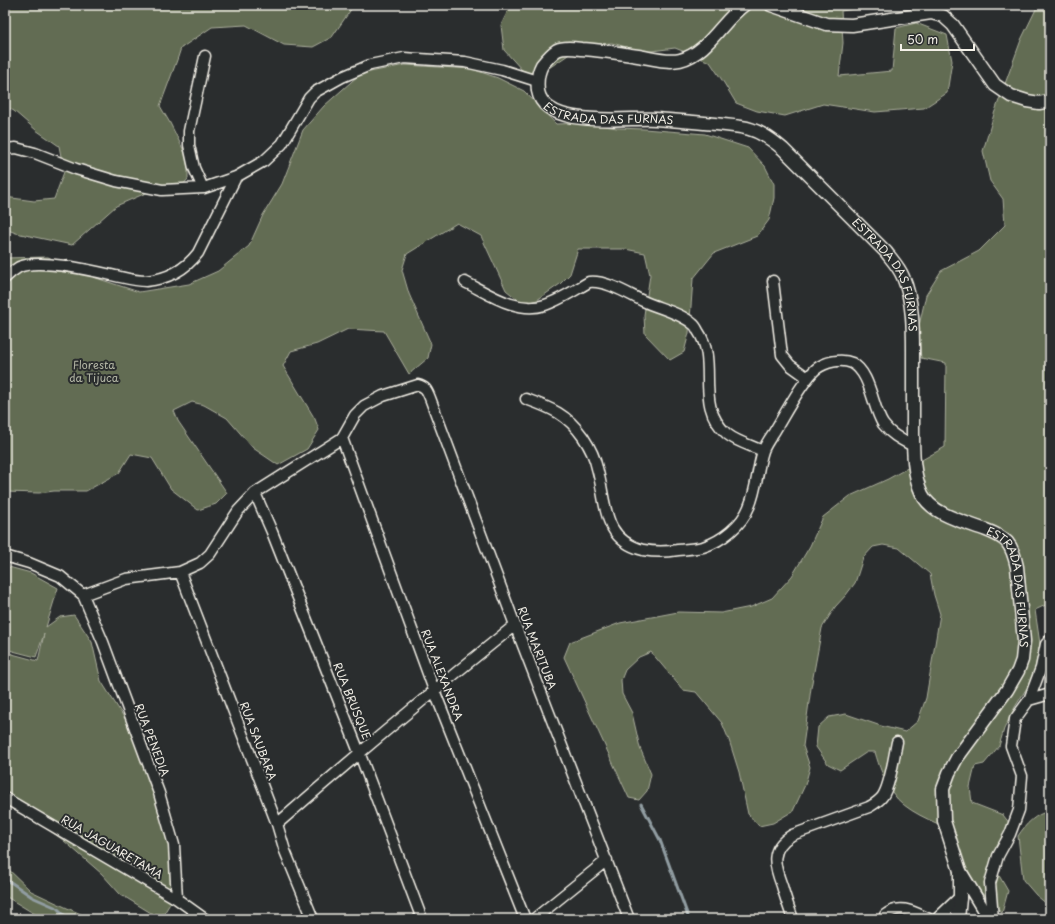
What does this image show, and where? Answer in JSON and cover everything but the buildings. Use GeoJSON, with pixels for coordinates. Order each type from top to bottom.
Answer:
{"type":"FeatureCollection","features":[{"type":"Feature","properties":{"kind":"main road"},"geometry":{"type":"LineString","coordinates":[[537,81],[540,69],[547,58],[558,50],[575,48],[600,50],[664,60],[680,60],[695,53],[707,43],[737,10],[744,5]]}},
{"type":"Feature","properties":{"kind":"main road"},"geometry":{"type":"LineString","coordinates":[[771,5],[826,24],[840,25],[852,25],[932,13],[943,16],[953,25],[995,85],[1016,98],[1040,103],[1050,101]]}},
{"type":"Feature","properties":{"kind":"main road","name":"ESTRADA DAS FURNAS"},"geometry":{"type":"LineString","coordinates":[[537,81],[540,98],[545,105],[562,114],[582,119],[655,119],[742,127],[759,132],[770,138],[783,149],[886,252],[896,264],[902,276],[910,305],[913,334],[913,446],[916,477],[924,499],[931,507],[942,514],[1000,536],[1011,548],[1015,556],[1017,567],[1024,641],[1022,660],[1018,671],[1007,690],[957,758],[943,789],[944,821],[960,872],[989,919]]}},
{"type":"Feature","properties":{"kind":"main road","name":"ESTRADA DAS FURNAS"},"geometry":{"type":"LineString","coordinates":[[958,919],[960,872]]}},
{"type":"Feature","properties":{"kind":"main road"},"geometry":{"type":"LineString","coordinates":[[938,919],[960,898]]}},
{"type":"Feature","properties":{"kind":"street"},"geometry":{"type":"LineString","coordinates":[[203,188],[191,157],[189,145],[190,131],[205,56]]}},
{"type":"Feature","properties":{"kind":"street"},"geometry":{"type":"LineString","coordinates":[[5,149],[16,148],[35,153],[76,169],[116,181],[162,190],[203,188],[236,177],[264,161],[282,144],[309,98],[315,92],[342,77],[370,65],[404,58],[465,62],[502,70],[537,81]]}},
{"type":"Feature","properties":{"kind":"street"},"geometry":{"type":"LineString","coordinates":[[5,278],[19,267],[47,264],[90,270],[144,281],[156,280],[175,273],[190,263],[198,253],[236,177]]}},
{"type":"Feature","properties":{"kind":"street"},"geometry":{"type":"LineString","coordinates":[[465,282],[510,304],[523,307],[537,307],[547,305],[589,282],[596,281],[676,314],[694,324],[701,336],[706,350],[711,412],[717,423],[728,434],[763,451]]}},
{"type":"Feature","properties":{"kind":"street"},"geometry":{"type":"LineString","coordinates":[[773,281],[779,342],[782,355],[790,365],[808,378]]}},
{"type":"Feature","properties":{"kind":"street"},"geometry":{"type":"LineString","coordinates":[[526,399],[553,409],[563,416],[583,437],[597,467],[608,521],[613,531],[621,539],[632,546],[645,550],[669,551],[702,547],[724,536],[737,525],[749,508],[754,494],[763,451],[808,378],[817,369],[829,362],[840,361],[851,363],[859,369],[866,380],[884,425],[895,437],[913,446]]}},
{"type":"Feature","properties":{"kind":"street","name":"RUA MARITUBA"},"geometry":{"type":"LineString","coordinates":[[342,438],[355,415],[364,406],[383,396],[418,385],[423,386],[427,390],[515,625],[629,919]]}},
{"type":"Feature","properties":{"kind":"street"},"geometry":{"type":"LineString","coordinates":[[5,556],[60,576],[83,595],[126,579],[180,572],[200,563],[210,554],[238,511],[255,493],[342,438]]}},
{"type":"Feature","properties":{"kind":"street","name":"RUA ALEXANDRA"},"geometry":{"type":"LineString","coordinates":[[342,438],[434,690],[525,919]]}},
{"type":"Feature","properties":{"kind":"street","name":"RUA BRUSQUE"},"geometry":{"type":"LineString","coordinates":[[255,493],[272,532],[359,752],[422,919]]}},
{"type":"Feature","properties":{"kind":"street","name":"RUA SAUBARA"},"geometry":{"type":"LineString","coordinates":[[180,572],[313,919]]}},
{"type":"Feature","properties":{"kind":"street","name":"RUA PENEDIA"},"geometry":{"type":"LineString","coordinates":[[83,595],[103,642],[159,793],[174,845],[177,899]]}},
{"type":"Feature","properties":{"kind":"street"},"geometry":{"type":"LineString","coordinates":[[277,824],[359,752],[515,625]]}},
{"type":"Feature","properties":{"kind":"street"},"geometry":{"type":"LineString","coordinates":[[993,919],[990,883],[998,856],[1010,834],[1019,810],[1022,776],[1011,746],[1015,719],[1029,700],[1041,668],[1046,644],[1050,640]]}},
{"type":"Feature","properties":{"kind":"street"},"geometry":{"type":"LineString","coordinates":[[1029,700],[1050,694]]}},
{"type":"Feature","properties":{"kind":"street"},"geometry":{"type":"LineString","coordinates":[[793,919],[774,862],[779,846],[784,840],[792,835],[869,807],[877,802],[883,796],[887,787],[897,742]]}},
{"type":"Feature","properties":{"kind":"street","name":"RUA JAGUARETAMA"},"geometry":{"type":"LineString","coordinates":[[5,798],[177,899],[205,919]]}},
{"type":"Feature","properties":{"kind":"street"},"geometry":{"type":"LineString","coordinates":[[534,919],[607,860]]}},
{"type":"Feature","properties":{"kind":"street"},"geometry":{"type":"LineString","coordinates":[[885,919],[885,915],[890,911],[901,908],[907,909],[929,919]]}},
{"type":"Feature","properties":{"kind":"green space"},"geometry":{"type":"Polygon","coordinates":[[[5,5],[354,5],[332,37],[313,47],[284,45],[246,25],[212,27],[181,48],[160,106],[188,159],[188,179],[181,187],[166,191],[146,193],[116,206],[72,245],[16,233],[5,229],[5,197],[34,201],[54,199],[64,172],[59,146],[36,130],[14,111],[5,106],[5,5]]]}},
{"type":"Feature","properties":{"kind":"green space"},"geometry":{"type":"Polygon","coordinates":[[[511,5],[881,5],[841,11],[843,43],[839,76],[892,71],[896,28],[916,23],[947,35],[952,61],[947,93],[924,108],[875,112],[823,104],[785,116],[757,111],[736,103],[710,62],[675,48],[644,52],[612,43],[583,45],[537,76],[522,70],[504,50],[501,25],[511,5]]]}},
{"type":"Feature","properties":{"kind":"green space"},"geometry":{"type":"Polygon","coordinates":[[[1038,5],[1050,5],[1050,603],[1035,610],[1040,644],[1033,678],[1015,707],[1004,729],[999,746],[984,764],[975,766],[970,787],[972,803],[1003,815],[1010,824],[997,872],[1008,891],[1002,913],[984,896],[971,876],[961,855],[954,831],[920,815],[904,805],[898,799],[884,778],[875,752],[867,752],[840,770],[828,764],[816,747],[818,727],[829,717],[846,714],[881,726],[905,732],[918,721],[926,698],[940,614],[934,595],[930,574],[899,548],[883,545],[873,547],[863,558],[855,583],[835,607],[822,628],[811,688],[803,746],[810,767],[805,785],[793,811],[773,823],[759,826],[748,814],[739,772],[722,723],[696,692],[683,690],[651,652],[639,657],[625,670],[621,680],[622,694],[632,713],[640,748],[651,774],[647,791],[639,800],[629,798],[564,657],[570,642],[620,623],[678,612],[721,613],[751,607],[772,598],[792,576],[810,546],[823,517],[850,496],[888,479],[945,447],[946,363],[921,358],[918,330],[926,295],[941,271],[979,251],[1005,225],[1003,199],[990,181],[983,151],[994,114],[1021,40],[1038,5]]]}},
{"type":"Feature","properties":{"kind":"green space","name":"Floresta da Tijuca"},"geometry":{"type":"Polygon","coordinates":[[[405,65],[472,69],[498,78],[524,91],[556,124],[586,123],[617,128],[705,134],[748,148],[765,166],[774,184],[774,198],[769,220],[757,236],[714,253],[693,279],[689,333],[684,352],[670,360],[645,334],[644,315],[650,275],[645,253],[625,249],[578,249],[570,274],[560,284],[537,300],[523,304],[506,290],[481,236],[457,223],[407,254],[402,270],[409,294],[431,344],[428,358],[409,374],[384,331],[348,329],[317,344],[291,351],[283,366],[315,419],[319,430],[307,449],[278,465],[253,448],[227,418],[204,405],[192,402],[174,411],[178,421],[227,493],[216,504],[198,510],[171,489],[152,458],[131,454],[119,473],[86,491],[54,491],[39,493],[5,492],[5,258],[48,257],[99,279],[139,292],[189,284],[218,271],[249,246],[263,215],[282,184],[303,130],[324,106],[360,74],[405,65]]]}},
{"type":"Feature","properties":{"kind":"green space"},"geometry":{"type":"Polygon","coordinates":[[[5,566],[31,573],[58,588],[46,627],[60,617],[74,615],[92,642],[101,681],[127,722],[142,763],[163,806],[179,889],[163,915],[151,913],[120,894],[102,874],[63,840],[5,799],[5,652],[38,661],[44,634],[36,657],[5,649],[5,566]]]}},
{"type":"Feature","properties":{"kind":"green space"},"geometry":{"type":"Polygon","coordinates":[[[1050,811],[1050,904],[1048,905],[1036,895],[1023,880],[1018,836],[1031,820],[1040,814],[1050,811]]]}},
{"type":"Feature","properties":{"kind":"green space"},"geometry":{"type":"Polygon","coordinates":[[[5,866],[31,891],[92,919],[43,919],[5,896],[5,866]]]}},
{"type":"Feature","properties":{"kind":"waterway"},"geometry":{"type":"LineString","coordinates":[[641,804],[660,840],[689,919]]}},
{"type":"Feature","properties":{"kind":"waterway"},"geometry":{"type":"LineString","coordinates":[[5,880],[32,897],[57,908],[68,919]]}}]}
